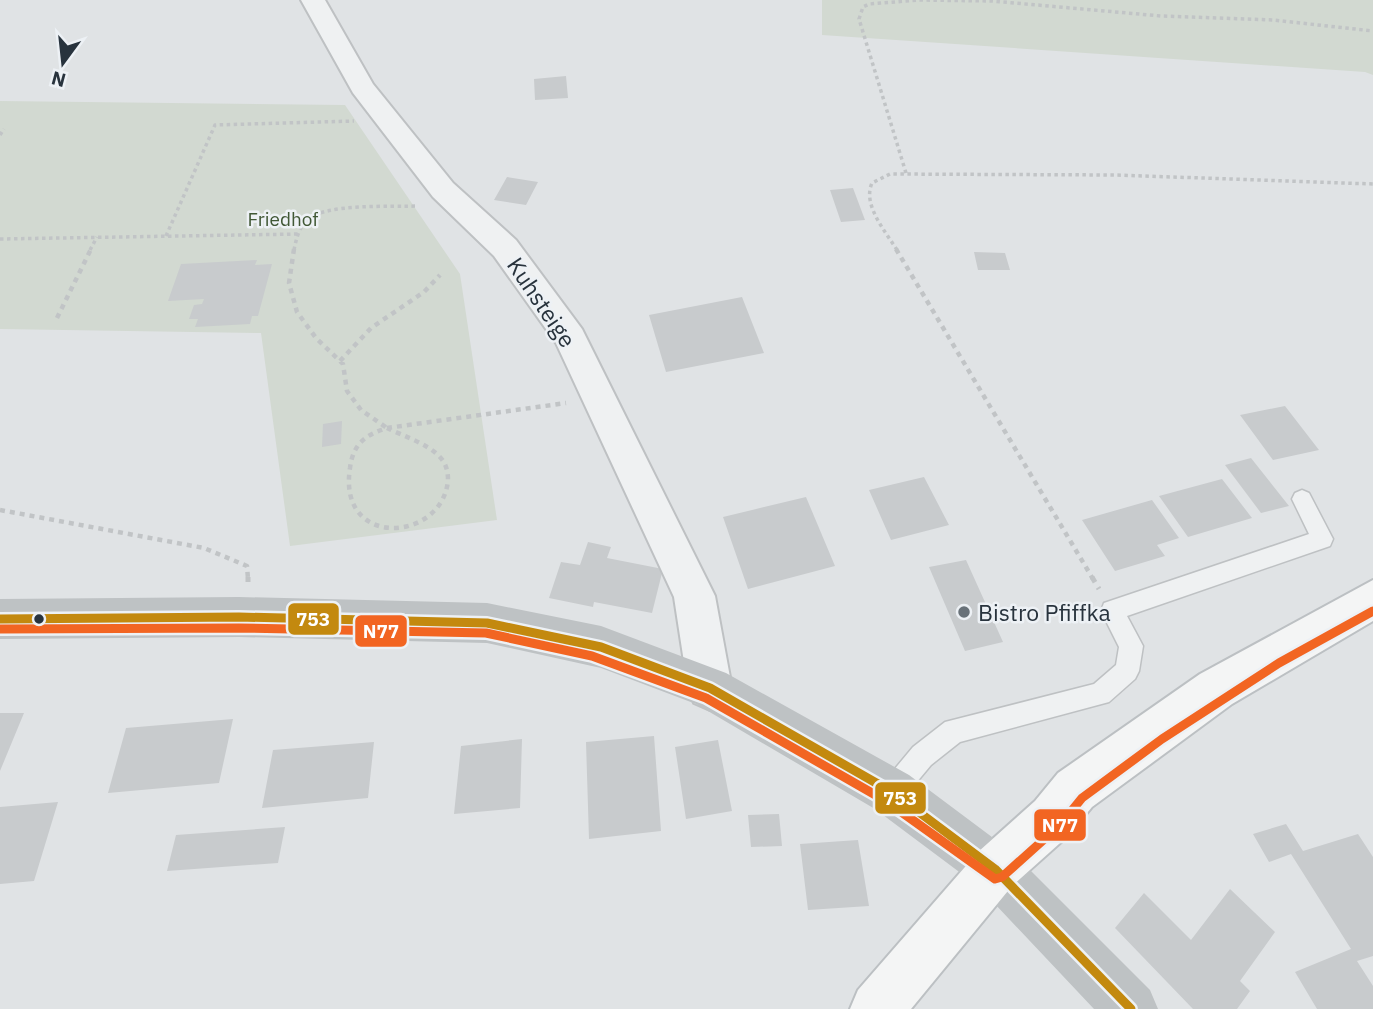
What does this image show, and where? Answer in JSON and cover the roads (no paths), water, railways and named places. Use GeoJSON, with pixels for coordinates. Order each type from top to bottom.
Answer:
{"type":"FeatureCollection","features":[{"type":"Feature","properties":{"kind":"main road"},"geometry":{"type":"LineString","coordinates":[[877,1009],[995,869],[1052,818],[1075,790],[1156,730],[1228,682],[1373,599]]}},
{"type":"Feature","properties":{"kind":"street","name":"Kuhsteige"},"geometry":{"type":"LineString","coordinates":[[313,0],[362,87],[443,190],[505,248],[570,338],[694,596],[710,688]]}},
{"type":"Feature","properties":{"kind":"street"},"geometry":{"type":"LineString","coordinates":[[0,619],[239,617],[487,622],[601,648],[710,688],[892,792],[995,869],[1131,1009]]}},
{"type":"Feature","properties":{"kind":"lane"},"geometry":{"type":"LineString","coordinates":[[892,792],[922,755],[954,731],[1100,694],[1127,671],[1131,646],[1112,611],[1322,539],[1302,499]]}},
{"type":"Feature","properties":{"kind":"place","name":"Bistro Pfiffka"},"geometry":{"type":"Point","coordinates":[964,612]}},
{"type":"Feature","properties":{"kind":"park label","name":"Friedhof"},"geometry":{"type":"Point","coordinates":[283,219]}}]}
